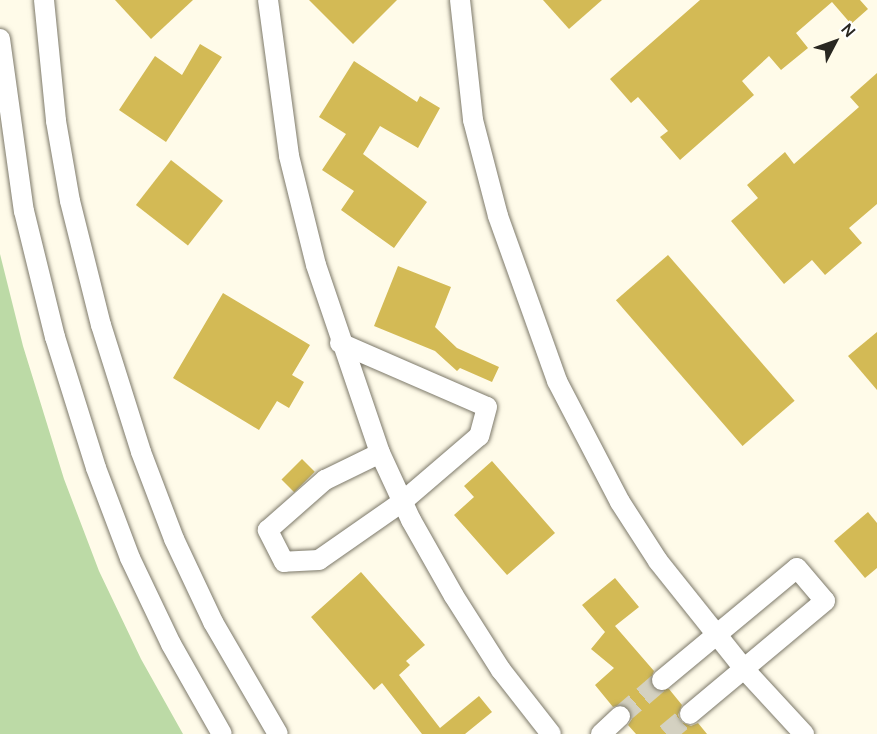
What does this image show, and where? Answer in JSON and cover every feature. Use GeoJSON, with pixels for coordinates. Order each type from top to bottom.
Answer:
{"type":"FeatureCollection","features":[{"type":"Feature","properties":{"kind":"street"},"geometry":{"type":"LineString","coordinates":[[44,0],[56,121],[70,201],[101,324],[137,442],[174,539],[213,622],[278,734]]}},
{"type":"Feature","properties":{"kind":"street"},"geometry":{"type":"LineString","coordinates":[[268,0],[289,156],[340,343],[380,453],[402,502],[501,670],[551,734]]}},
{"type":"Feature","properties":{"kind":"street"},"geometry":{"type":"LineString","coordinates":[[460,0],[475,131],[498,216],[556,381],[620,502],[658,561],[745,670],[804,734]]}},
{"type":"Feature","properties":{"kind":"street"},"geometry":{"type":"LineString","coordinates":[[0,39],[24,211],[55,337],[96,468],[130,558],[171,644],[222,734]]}},
{"type":"Feature","properties":{"kind":"street"},"geometry":{"type":"LineString","coordinates":[[340,343],[487,407],[479,436],[402,502],[319,560],[284,562],[268,530],[325,480],[380,453]]}},
{"type":"Feature","properties":{"kind":"street"},"geometry":{"type":"LineString","coordinates":[[662,680],[796,568],[825,601],[690,714]]}},
{"type":"Feature","properties":{"kind":"street"},"geometry":{"type":"LineString","coordinates":[[601,734],[620,716]]}},
{"type":"Feature","properties":{"kind":"green space"},"geometry":{"type":"Polygon","coordinates":[[[0,254],[23,346],[64,479],[99,571],[141,659],[183,734],[0,734],[0,254]]]}},
{"type":"Feature","properties":{"kind":"building"},"geometry":{"type":"Polygon","coordinates":[[[115,0],[193,0],[151,39],[115,0]]]}},
{"type":"Feature","properties":{"kind":"building"},"geometry":{"type":"Polygon","coordinates":[[[309,0],[397,0],[353,44],[309,0]]]}},
{"type":"Feature","properties":{"kind":"building"},"geometry":{"type":"Polygon","coordinates":[[[543,0],[602,0],[569,29],[543,0]]]}},
{"type":"Feature","properties":{"kind":"building"},"geometry":{"type":"Polygon","coordinates":[[[700,0],[860,0],[868,9],[851,24],[832,2],[796,33],[808,48],[781,70],[769,56],[742,81],[754,95],[680,160],[660,137],[668,131],[638,97],[631,103],[610,79],[700,0]]]}},
{"type":"Feature","properties":{"kind":"building"},"geometry":{"type":"Polygon","coordinates":[[[200,44],[222,57],[166,142],[119,110],[155,56],[182,75],[200,44]]]}},
{"type":"Feature","properties":{"kind":"building"},"geometry":{"type":"Polygon","coordinates":[[[354,61],[417,102],[420,96],[440,108],[418,148],[380,126],[363,154],[427,202],[394,248],[341,210],[354,191],[322,170],[346,134],[319,117],[354,61]]]}},
{"type":"Feature","properties":{"kind":"building"},"geometry":{"type":"Polygon","coordinates":[[[877,73],[877,204],[849,228],[862,243],[825,275],[812,260],[784,284],[731,221],[758,198],[747,185],[785,152],[794,164],[859,107],[850,97],[877,73]]]}},
{"type":"Feature","properties":{"kind":"building"},"geometry":{"type":"Polygon","coordinates":[[[171,160],[223,201],[188,246],[136,205],[171,160]]]}},
{"type":"Feature","properties":{"kind":"building"},"geometry":{"type":"Polygon","coordinates":[[[668,255],[795,401],[743,446],[616,300],[668,255]]]}},
{"type":"Feature","properties":{"kind":"building"},"geometry":{"type":"Polygon","coordinates":[[[398,266],[451,287],[435,327],[457,348],[499,367],[492,382],[460,368],[457,371],[435,351],[374,326],[398,266]]]}},
{"type":"Feature","properties":{"kind":"building"},"geometry":{"type":"Polygon","coordinates":[[[223,293],[310,345],[292,375],[304,382],[289,408],[277,401],[259,430],[173,378],[223,293]]]}},
{"type":"Feature","properties":{"kind":"building"},"geometry":{"type":"Polygon","coordinates":[[[877,332],[877,390],[848,356],[877,332]]]}},
{"type":"Feature","properties":{"kind":"building"},"geometry":{"type":"Polygon","coordinates":[[[302,459],[315,472],[294,492],[281,480],[302,459]]]}},
{"type":"Feature","properties":{"kind":"building"},"geometry":{"type":"Polygon","coordinates":[[[492,461],[555,533],[507,575],[454,515],[474,497],[464,486],[492,461]]]}},
{"type":"Feature","properties":{"kind":"building"},"geometry":{"type":"Polygon","coordinates":[[[868,512],[877,523],[877,568],[865,578],[834,541],[868,512]]]}},
{"type":"Feature","properties":{"kind":"building"},"geometry":{"type":"Polygon","coordinates":[[[361,572],[425,645],[406,661],[410,665],[399,675],[440,728],[479,696],[492,712],[465,734],[422,734],[382,683],[374,690],[311,617],[361,572]]]}},
{"type":"Feature","properties":{"kind":"building"},"geometry":{"type":"Polygon","coordinates":[[[615,578],[639,607],[615,626],[654,671],[650,681],[653,688],[669,689],[682,705],[678,715],[681,722],[691,726],[698,723],[707,734],[636,734],[628,725],[632,719],[629,708],[623,704],[613,707],[595,685],[614,668],[591,649],[605,632],[582,605],[615,578]]]}},
{"type":"Feature","properties":{"kind":"tunnel"},"geometry":{"type":"LineString","coordinates":[[620,716],[662,680]]}},
{"type":"Feature","properties":{"kind":"tunnel"},"geometry":{"type":"LineString","coordinates":[[666,734],[690,714]]}}]}
